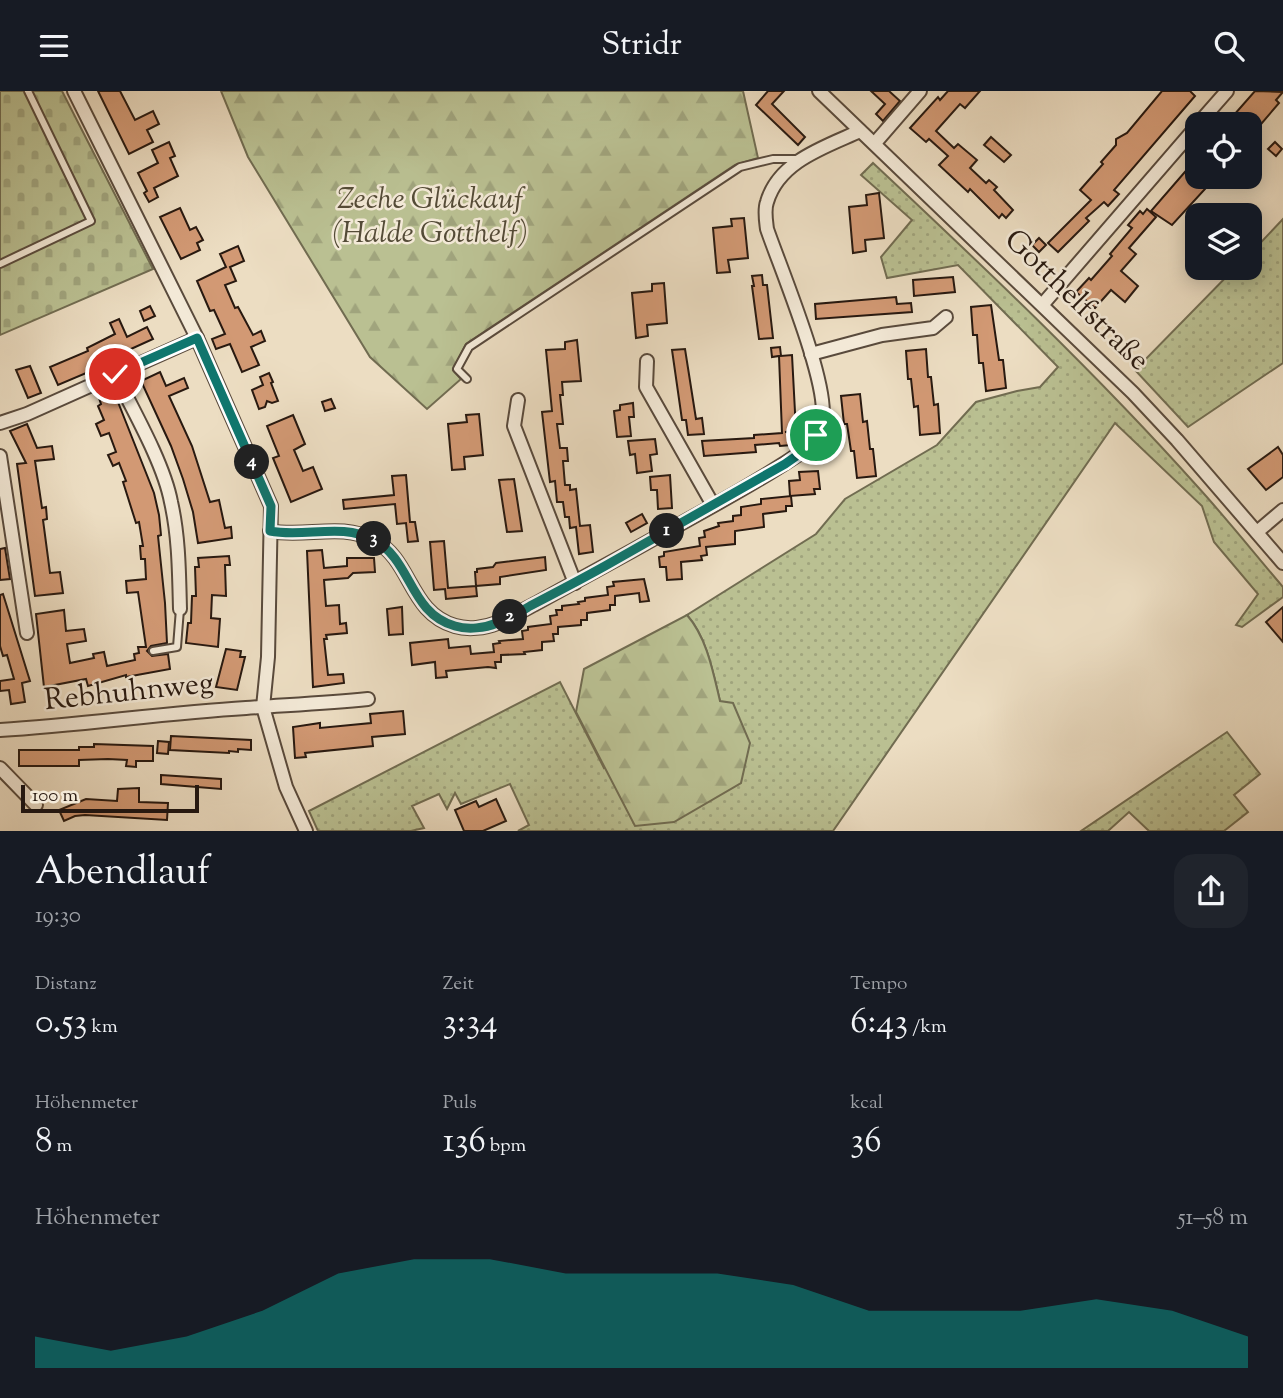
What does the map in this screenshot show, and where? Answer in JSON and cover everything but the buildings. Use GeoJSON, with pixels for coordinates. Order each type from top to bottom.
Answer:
{"type":"FeatureCollection","features":[{"type":"Feature","properties":{"kind":"street"},"geometry":{"type":"LineString","coordinates":[[74,91],[197,338],[271,506],[268,657],[263,707],[286,787],[306,831]]}},
{"type":"Feature","properties":{"kind":"street","name":"Gotthelfstraße"},"geometry":{"type":"LineString","coordinates":[[819,91],[1133,393],[1283,563]]}},
{"type":"Feature","properties":{"kind":"street"},"geometry":{"type":"LineString","coordinates":[[875,143],[920,91]]}},
{"type":"Feature","properties":{"kind":"street"},"geometry":{"type":"LineString","coordinates":[[1209,112],[1227,91]]}},
{"type":"Feature","properties":{"kind":"street"},"geometry":{"type":"LineString","coordinates":[[270,531],[286,534],[335,530],[357,532],[377,541],[393,555],[425,608],[440,620],[458,627],[476,628],[497,623],[575,583],[785,464],[802,452],[816,435],[823,418],[820,386],[811,354],[767,229],[766,204],[776,181],[787,169],[801,159],[860,131]]}},
{"type":"Feature","properties":{"kind":"street"},"geometry":{"type":"LineString","coordinates":[[1042,304],[1185,140]]}},
{"type":"Feature","properties":{"kind":"street"},"geometry":{"type":"LineString","coordinates":[[811,354],[882,335],[933,328],[946,317]]}},
{"type":"Feature","properties":{"kind":"street"},"geometry":{"type":"LineString","coordinates":[[0,423],[27,414],[197,338]]}},
{"type":"Feature","properties":{"kind":"street"},"geometry":{"type":"LineString","coordinates":[[647,361],[646,387],[713,505]]}},
{"type":"Feature","properties":{"kind":"street"},"geometry":{"type":"LineString","coordinates":[[115,374],[158,464],[171,499],[178,544],[180,609]]}},
{"type":"Feature","properties":{"kind":"street"},"geometry":{"type":"LineString","coordinates":[[518,400],[514,426],[575,583]]}},
{"type":"Feature","properties":{"kind":"street"},"geometry":{"type":"LineString","coordinates":[[0,456],[27,633]]}},
{"type":"Feature","properties":{"kind":"street"},"geometry":{"type":"LineString","coordinates":[[1257,532],[1283,510]]}},
{"type":"Feature","properties":{"kind":"street","name":"Rebhuhnweg"},"geometry":{"type":"LineString","coordinates":[[0,730],[368,699]]}},
{"type":"Feature","properties":{"kind":"street"},"geometry":{"type":"LineString","coordinates":[[0,768],[36,805]]}},
{"type":"Feature","properties":{"kind":"lane"},"geometry":{"type":"LineString","coordinates":[[0,264],[91,221],[28,91]]}},
{"type":"Feature","properties":{"kind":"lane"},"geometry":{"type":"LineString","coordinates":[[467,379],[457,369],[469,347],[740,167],[773,159],[801,159]]}},
{"type":"Feature","properties":{"kind":"lane"},"geometry":{"type":"LineString","coordinates":[[153,651],[177,646],[180,609]]}},
{"type":"Feature","properties":{"kind":"green space"},"geometry":{"type":"Polygon","coordinates":[[[0,91],[62,91],[153,269],[0,335],[0,91]]]}},
{"type":"Feature","properties":{"kind":"green space","name":"Zeche Glückauf (Halde Gotthelf)"},"geometry":{"type":"Polygon","coordinates":[[[221,91],[743,91],[758,158],[735,165],[466,344],[453,370],[461,379],[427,409],[370,357],[248,157],[221,91]]]}},
{"type":"Feature","properties":{"kind":"green space"},"geometry":{"type":"Polygon","coordinates":[[[873,163],[1119,402],[1219,511],[1283,587],[1283,597],[1242,627],[1236,625],[1258,594],[1214,542],[1202,506],[1115,423],[833,831],[518,831],[529,825],[510,784],[461,804],[455,793],[447,809],[439,794],[412,806],[424,828],[411,831],[318,831],[309,811],[560,682],[604,768],[720,701],[700,634],[687,615],[816,534],[845,499],[937,445],[976,402],[1040,387],[1058,367],[958,265],[887,278],[881,257],[912,220],[861,175],[873,163]]]}},
{"type":"Feature","properties":{"kind":"green space"},"geometry":{"type":"Polygon","coordinates":[[[1283,219],[1283,363],[1188,427],[1135,370],[1223,280],[1262,280],[1262,241],[1283,219]]]}},
{"type":"Feature","properties":{"kind":"green space"},"geometry":{"type":"Polygon","coordinates":[[[687,615],[700,634],[720,701],[733,703],[750,743],[741,783],[674,822],[635,826],[576,712],[584,669],[687,615]]]}},
{"type":"Feature","properties":{"kind":"green space"},"geometry":{"type":"Polygon","coordinates":[[[1227,732],[1260,774],[1234,795],[1248,812],[1224,831],[1149,831],[1129,812],[1108,831],[1081,831],[1227,732]]]}},
{"type":"Feature","properties":{"kind":"route"},"geometry":{"type":"LineString","coordinates":[[115,374],[197,338],[271,506],[270,531],[286,534],[335,530],[357,532],[377,541],[393,555],[425,608],[440,620],[458,627],[476,628],[497,623],[575,583],[785,464],[802,452],[816,435]]}}]}
